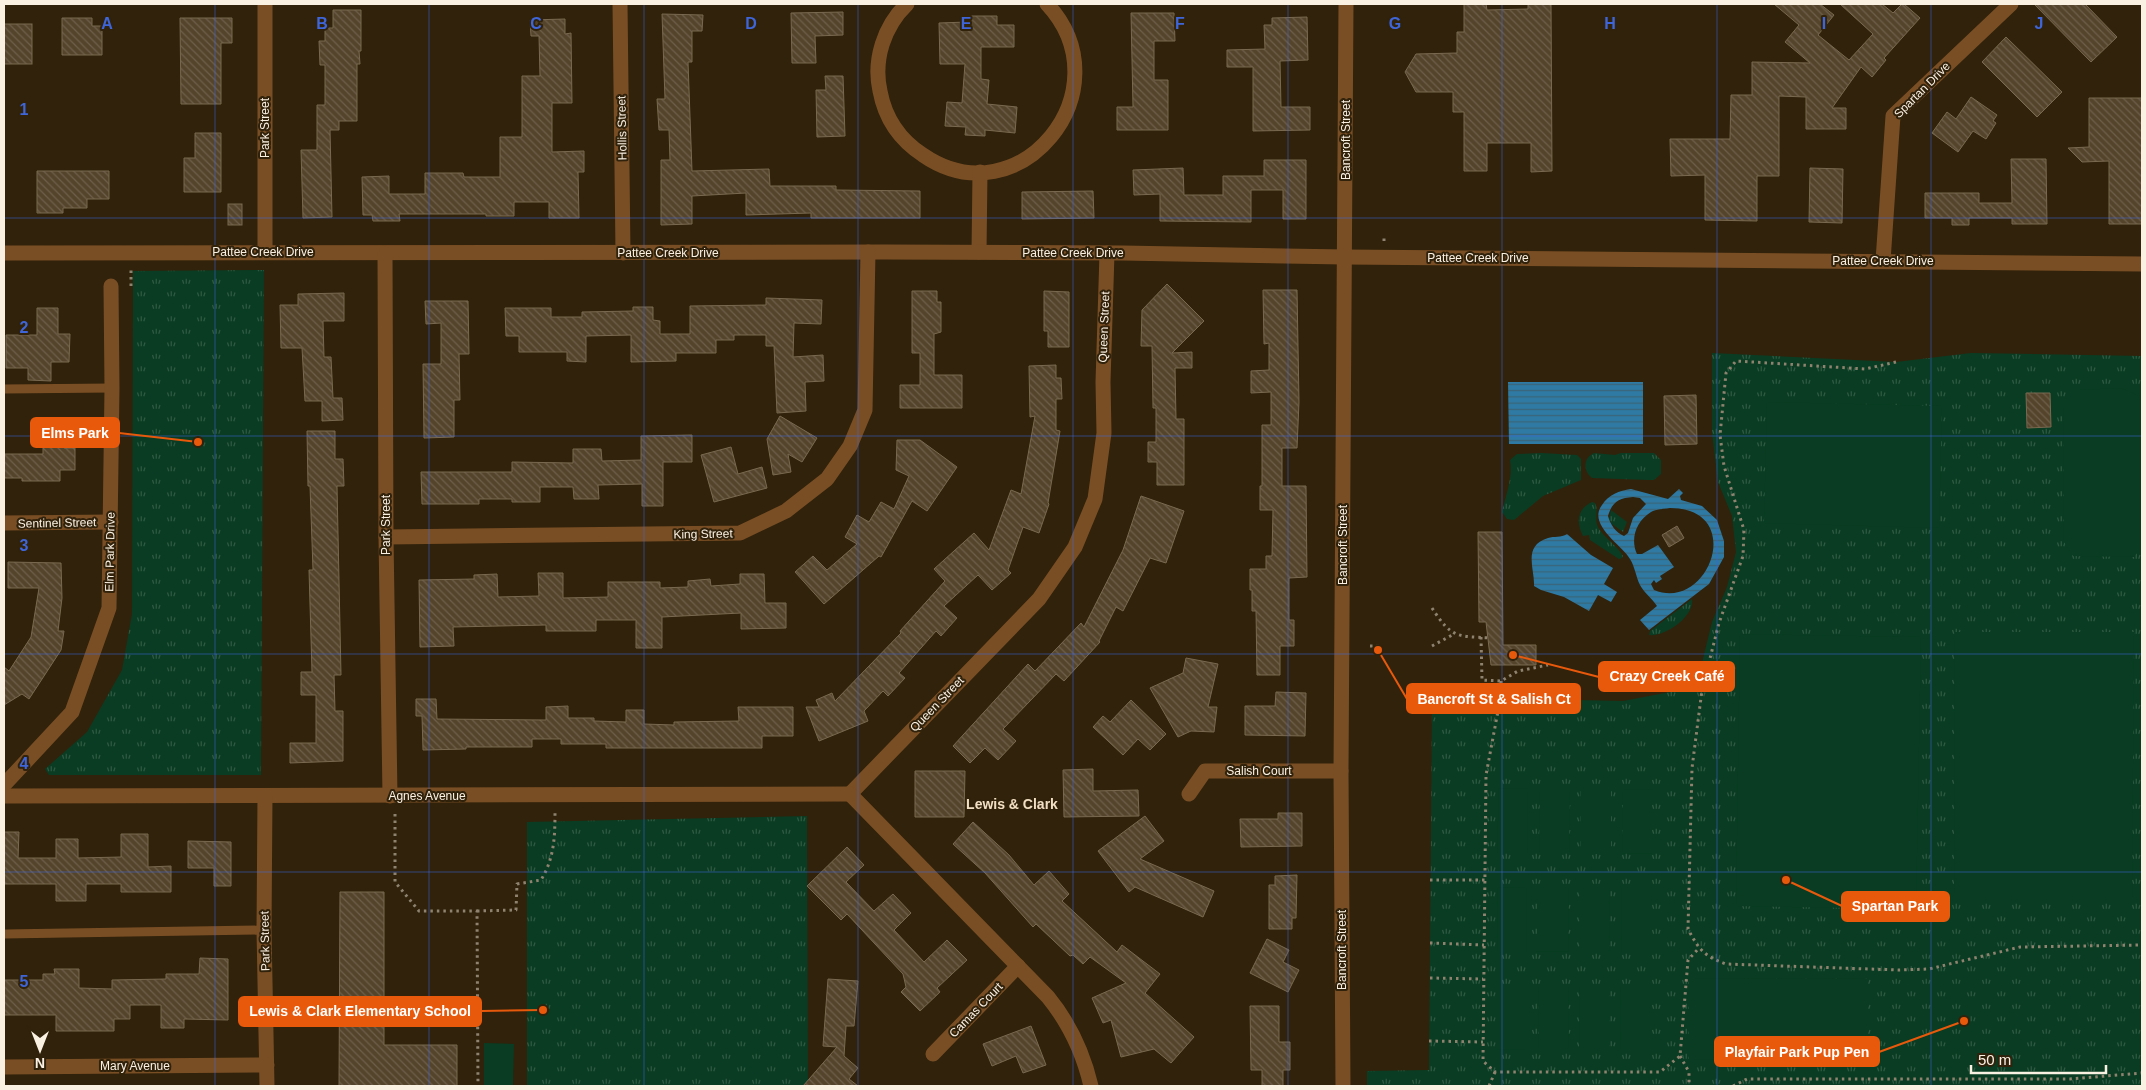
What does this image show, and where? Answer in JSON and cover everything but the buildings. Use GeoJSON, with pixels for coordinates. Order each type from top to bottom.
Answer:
{"type":"FeatureCollection","features":[{"type":"Feature","properties":{"kind":"street","name":"Park Street"},"geometry":{"type":"LineString","coordinates":[[264,251],[265,4]]}},
{"type":"Feature","properties":{"kind":"street","name":"Hollis Street"},"geometry":{"type":"LineString","coordinates":[[620,4],[623,253]]}},
{"type":"Feature","properties":{"kind":"street"},"geometry":{"type":"LineString","coordinates":[[907,4],[888,30],[879,55],[879,88],[885,110],[903,139],[928,159],[950,168],[980,172],[1008,166],[1035,153],[1054,134],[1068,111],[1075,77],[1073,52],[1067,33],[1047,4]]}},
{"type":"Feature","properties":{"kind":"street","name":"Bancroft Street"},"geometry":{"type":"LineString","coordinates":[[1343,1086],[1341,771],[1346,257],[1346,4]]}},
{"type":"Feature","properties":{"kind":"street","name":"Spartan Drive"},"geometry":{"type":"LineString","coordinates":[[1883,261],[1892,116],[2011,4]]}},
{"type":"Feature","properties":{"kind":"street"},"geometry":{"type":"LineString","coordinates":[[979,252],[980,172]]}},
{"type":"Feature","properties":{"kind":"street","name":"Pattee Creek Drive"},"geometry":{"type":"LineString","coordinates":[[4,253],[264,251],[385,254],[979,252],[2142,264]]}},
{"type":"Feature","properties":{"kind":"street","name":"King Street"},"geometry":{"type":"LineString","coordinates":[[386,537],[740,533],[786,511],[827,478],[850,446],[865,410],[868,252]]}},
{"type":"Feature","properties":{"kind":"street","name":"Queen Street"},"geometry":{"type":"LineString","coordinates":[[850,794],[1039,600],[1075,547],[1095,499],[1104,433],[1102,382],[1107,253]]}},
{"type":"Feature","properties":{"kind":"street","name":"Park Street"},"geometry":{"type":"LineString","coordinates":[[385,254],[386,537],[390,796]]}},
{"type":"Feature","properties":{"kind":"street","name":"Elm Park Drive"},"geometry":{"type":"LineString","coordinates":[[4,785],[72,712],[109,608],[112,388],[111,286]]}},
{"type":"Feature","properties":{"kind":"street","name":"Sentinel Street"},"geometry":{"type":"LineString","coordinates":[[4,523],[111,522]]}},
{"type":"Feature","properties":{"kind":"street","name":"Salish Court"},"geometry":{"type":"LineString","coordinates":[[1189,794],[1205,771],[1341,771]]}},
{"type":"Feature","properties":{"kind":"street"},"geometry":{"type":"LineString","coordinates":[[850,794],[1018,966],[1063,1015],[1084,1058],[1091,1086]]}},
{"type":"Feature","properties":{"kind":"street","name":"Agnes Avenue"},"geometry":{"type":"LineString","coordinates":[[4,796],[850,794]]}},
{"type":"Feature","properties":{"kind":"street","name":"Park Street"},"geometry":{"type":"LineString","coordinates":[[265,796],[264,930],[267,1086]]}},
{"type":"Feature","properties":{"kind":"street","name":"Camas Court"},"geometry":{"type":"LineString","coordinates":[[933,1054],[1018,966]]}},
{"type":"Feature","properties":{"kind":"street","name":"Mary Avenue"},"geometry":{"type":"LineString","coordinates":[[4,1067],[267,1065]]}},
{"type":"Feature","properties":{"kind":"lane"},"geometry":{"type":"LineString","coordinates":[[4,390],[112,388]]}},
{"type":"Feature","properties":{"kind":"lane"},"geometry":{"type":"LineString","coordinates":[[4,934],[264,930]]}},
{"type":"Feature","properties":{"kind":"path"},"geometry":{"type":"LineString","coordinates":[[1384,235],[1384,241]]}},
{"type":"Feature","properties":{"kind":"path"},"geometry":{"type":"LineString","coordinates":[[131,268],[131,286]]}},
{"type":"Feature","properties":{"kind":"path"},"geometry":{"type":"LineString","coordinates":[[1896,362],[1865,369],[1736,361],[1726,374],[1720,436],[1724,466],[1744,530],[1743,556],[1719,623],[1702,690],[1692,768],[1688,929],[1699,948],[1707,957],[1726,964],[1898,970],[1930,969],[2020,947],[2142,945]]}},
{"type":"Feature","properties":{"kind":"path"},"geometry":{"type":"LineString","coordinates":[[1432,608],[1442,624],[1454,634],[1491,638]]}},
{"type":"Feature","properties":{"kind":"path"},"geometry":{"type":"LineString","coordinates":[[1432,646],[1454,634]]}},
{"type":"Feature","properties":{"kind":"path"},"geometry":{"type":"LineString","coordinates":[[1481,637],[1482,680],[1500,681],[1518,671],[1548,665]]}},
{"type":"Feature","properties":{"kind":"path"},"geometry":{"type":"LineString","coordinates":[[1370,646],[1382,646]]}},
{"type":"Feature","properties":{"kind":"path"},"geometry":{"type":"LineString","coordinates":[[1500,681],[1501,695],[1486,775],[1483,1061],[1495,1072],[1660,1072],[1680,1056]]}},
{"type":"Feature","properties":{"kind":"path"},"geometry":{"type":"LineString","coordinates":[[395,814],[395,882],[419,911],[477,911],[516,910],[517,884],[541,880],[548,868],[555,840],[555,813]]}},
{"type":"Feature","properties":{"kind":"path"},"geometry":{"type":"LineString","coordinates":[[1430,880],[1485,880]]}},
{"type":"Feature","properties":{"kind":"path"},"geometry":{"type":"LineString","coordinates":[[477,911],[478,1086]]}},
{"type":"Feature","properties":{"kind":"path"},"geometry":{"type":"LineString","coordinates":[[1430,943],[1484,944]]}},
{"type":"Feature","properties":{"kind":"path"},"geometry":{"type":"LineString","coordinates":[[1689,1086],[1689,1072],[1680,1056],[1688,960],[1699,948]]}},
{"type":"Feature","properties":{"kind":"path"},"geometry":{"type":"LineString","coordinates":[[1430,978],[1484,979]]}},
{"type":"Feature","properties":{"kind":"path"},"geometry":{"type":"LineString","coordinates":[[1429,1042],[1483,1042]]}},
{"type":"Feature","properties":{"kind":"path"},"geometry":{"type":"LineString","coordinates":[[1489,1086],[1495,1072]]}},
{"type":"Feature","properties":{"kind":"path"},"geometry":{"type":"LineString","coordinates":[[1733,1086],[1746,1080],[2070,1079],[2142,1073]]}},
{"type":"Feature","properties":{"kind":"green space"},"geometry":{"type":"Polygon","coordinates":[[[264,270],[261,775],[49,775],[45,769],[87,732],[122,670],[132,614],[133,271],[264,270]]]}},
{"type":"Feature","properties":{"kind":"green space"},"geometry":{"type":"Polygon","coordinates":[[[1712,353],[1896,362],[1971,353],[2142,356],[2142,1086],[1367,1086],[1367,1071],[1429,1070],[1432,704],[1528,699],[1623,701],[1691,688],[1701,667],[1712,622],[1727,587],[1736,552],[1732,516],[1718,482],[1712,433],[1712,353]]]}},
{"type":"Feature","properties":{"kind":"green space"},"geometry":{"type":"Polygon","coordinates":[[[2121,388],[2137,395],[2142,404],[2142,544],[2134,557],[2073,556],[2064,542],[2063,403],[2078,390],[2121,388]]]}},
{"type":"Feature","properties":{"kind":"green space"},"geometry":{"type":"Polygon","coordinates":[[[1767,402],[1942,406],[1939,528],[1764,523],[1767,402]]]}},
{"type":"Feature","properties":{"kind":"green space"},"geometry":{"type":"Polygon","coordinates":[[[1594,453],[1615,455],[1621,453],[1654,453],[1661,460],[1661,474],[1654,480],[1592,478],[1587,472],[1586,461],[1594,453]]]}},
{"type":"Feature","properties":{"kind":"green space"},"geometry":{"type":"Polygon","coordinates":[[[1517,454],[1577,455],[1581,459],[1581,480],[1543,496],[1514,520],[1507,519],[1502,512],[1510,480],[1510,460],[1517,454]]]}},
{"type":"Feature","properties":{"kind":"green space"},"geometry":{"type":"Polygon","coordinates":[[[1592,502],[1596,506],[1598,527],[1620,552],[1623,556],[1622,558],[1619,559],[1590,540],[1589,535],[1583,536],[1579,526],[1579,516],[1583,508],[1592,502]]]}},
{"type":"Feature","properties":{"kind":"green space"},"geometry":{"type":"Polygon","coordinates":[[[1611,510],[1627,522],[1623,532],[1612,524],[1609,519],[1611,510]]]}},
{"type":"Feature","properties":{"kind":"green space"},"geometry":{"type":"Polygon","coordinates":[[[1692,599],[1692,606],[1689,612],[1678,624],[1663,633],[1649,635],[1650,631],[1692,599]]]}},
{"type":"Feature","properties":{"kind":"green space"},"geometry":{"type":"Polygon","coordinates":[[[1955,632],[2134,632],[2132,901],[1954,901],[1955,632]]]}},
{"type":"Feature","properties":{"kind":"green space"},"geometry":{"type":"Polygon","coordinates":[[[1740,634],[1921,637],[1916,909],[1736,906],[1740,634]]]}},
{"type":"Feature","properties":{"kind":"green space"},"geometry":{"type":"Polygon","coordinates":[[[1499,788],[1528,789],[1527,853],[1497,853],[1499,788]]]}},
{"type":"Feature","properties":{"kind":"green space"},"geometry":{"type":"Polygon","coordinates":[[[1540,789],[1570,789],[1569,853],[1539,853],[1540,789]]]}},
{"type":"Feature","properties":{"kind":"green space"},"geometry":{"type":"Polygon","coordinates":[[[1581,789],[1611,789],[1611,854],[1581,854],[1581,789]]]}},
{"type":"Feature","properties":{"kind":"green space"},"geometry":{"type":"Polygon","coordinates":[[[1623,789],[1652,790],[1652,854],[1622,853],[1623,789]]]}},
{"type":"Feature","properties":{"kind":"green space"},"geometry":{"type":"Polygon","coordinates":[[[807,816],[808,1086],[527,1086],[527,822],[807,816]]]}},
{"type":"Feature","properties":{"kind":"green space"},"geometry":{"type":"Polygon","coordinates":[[[1498,887],[1527,888],[1526,951],[1497,951],[1498,887]]]}},
{"type":"Feature","properties":{"kind":"green space"},"geometry":{"type":"Polygon","coordinates":[[[1538,888],[1569,888],[1568,952],[1538,951],[1538,888]]]}},
{"type":"Feature","properties":{"kind":"green space"},"geometry":{"type":"Polygon","coordinates":[[[1580,888],[1610,888],[1609,952],[1580,952],[1580,888]]]}},
{"type":"Feature","properties":{"kind":"green space"},"geometry":{"type":"Polygon","coordinates":[[[1622,888],[1651,888],[1651,952],[1621,952],[1622,888]]]}},
{"type":"Feature","properties":{"kind":"green space"},"geometry":{"type":"Polygon","coordinates":[[[1689,978],[1868,979],[1868,1060],[1689,1059],[1689,978]]]}},
{"type":"Feature","properties":{"kind":"green space"},"geometry":{"type":"Polygon","coordinates":[[[1497,986],[1526,986],[1526,1049],[1497,1050],[1497,986]]]}},
{"type":"Feature","properties":{"kind":"green space"},"geometry":{"type":"Polygon","coordinates":[[[1538,986],[1568,986],[1569,1050],[1539,1050],[1538,986]]]}},
{"type":"Feature","properties":{"kind":"green space"},"geometry":{"type":"Polygon","coordinates":[[[1580,986],[1609,986],[1609,1050],[1579,1050],[1580,986]]]}},
{"type":"Feature","properties":{"kind":"green space"},"geometry":{"type":"Polygon","coordinates":[[[1621,986],[1650,986],[1650,1050],[1620,1050],[1621,986]]]}},
{"type":"Feature","properties":{"kind":"green space"},"geometry":{"type":"Polygon","coordinates":[[[484,1043],[514,1044],[513,1086],[484,1086],[484,1043]]]}},
{"type":"Feature","properties":{"kind":"water"},"geometry":{"type":"Polygon","coordinates":[[[1508,382],[1643,382],[1643,444],[1509,444],[1508,382]]]}},
{"type":"Feature","properties":{"kind":"water"},"geometry":{"type":"Polygon","coordinates":[[[1631,489],[1668,499],[1679,489],[1683,493],[1680,496],[1681,500],[1702,506],[1717,520],[1724,541],[1724,557],[1709,584],[1649,630],[1640,620],[1657,606],[1640,585],[1633,565],[1626,553],[1607,534],[1599,520],[1599,512],[1605,501],[1615,494],[1631,489]],[[1624,498],[1614,504],[1608,516],[1618,533],[1624,536],[1628,533],[1633,518],[1646,504],[1640,498],[1624,498]],[[1670,508],[1655,510],[1641,520],[1634,536],[1634,542],[1637,554],[1642,554],[1658,545],[1674,567],[1660,576],[1662,579],[1656,583],[1654,580],[1651,584],[1654,590],[1674,593],[1691,587],[1704,574],[1712,558],[1713,540],[1708,524],[1694,512],[1670,508]]]}},
{"type":"Feature","properties":{"kind":"water"},"geometry":{"type":"Polygon","coordinates":[[[1567,534],[1591,555],[1613,568],[1604,584],[1617,592],[1611,602],[1598,595],[1589,611],[1564,597],[1534,586],[1532,552],[1535,546],[1548,538],[1567,534]]]}},
{"type":"Feature","properties":{"kind":"place","name":"Elms Park"},"geometry":{"type":"Point","coordinates":[198,442]}},
{"type":"Feature","properties":{"kind":"place","name":"Bancroft St & Salish Ct"},"geometry":{"type":"Point","coordinates":[1378,650]}},
{"type":"Feature","properties":{"kind":"place","name":"Crazy Creek Café"},"geometry":{"type":"Point","coordinates":[1513,655]}},
{"type":"Feature","properties":{"kind":"place","name":"Spartan Park"},"geometry":{"type":"Point","coordinates":[1786,880]}},
{"type":"Feature","properties":{"kind":"place","name":"Lewis & Clark Elementary School"},"geometry":{"type":"Point","coordinates":[543,1010]}},
{"type":"Feature","properties":{"kind":"place","name":"Playfair Park Pup Pen"},"geometry":{"type":"Point","coordinates":[1964,1021]}},
{"type":"Feature","properties":{"kind":"district","name":"Lewis & Clark"},"geometry":{"type":"Point","coordinates":[1012,804]}}]}
